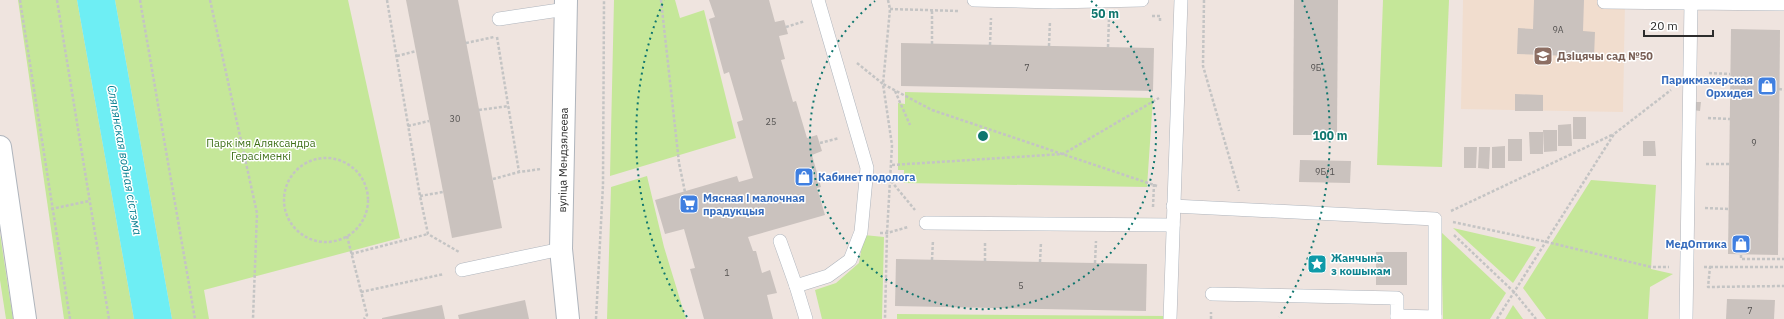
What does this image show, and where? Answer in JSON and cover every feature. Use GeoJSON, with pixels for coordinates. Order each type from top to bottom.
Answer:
{"type":"FeatureCollection","features":[{"type":"Feature","properties":{"kind":"street","name":"вуліца Мендзялеева"},"geometry":{"type":"LineString","coordinates":[[566,5],[561,249],[568,319]]}},
{"type":"Feature","properties":{"kind":"street"},"geometry":{"type":"LineString","coordinates":[[0,147],[24,319]]}},
{"type":"Feature","properties":{"kind":"lane"},"geometry":{"type":"LineString","coordinates":[[796,286],[828,276],[850,260],[861,232],[867,168],[818,0]]}},
{"type":"Feature","properties":{"kind":"lane"},"geometry":{"type":"LineString","coordinates":[[974,0],[1054,2],[1142,0]]}},
{"type":"Feature","properties":{"kind":"lane"},"geometry":{"type":"LineString","coordinates":[[1170,319],[1181,0]]}},
{"type":"Feature","properties":{"kind":"lane"},"geometry":{"type":"LineString","coordinates":[[1686,319],[1691,1]]}},
{"type":"Feature","properties":{"kind":"lane"},"geometry":{"type":"LineString","coordinates":[[1604,2],[1691,1],[1784,4]]}},
{"type":"Feature","properties":{"kind":"lane"},"geometry":{"type":"LineString","coordinates":[[497,24],[566,5]]}},
{"type":"Feature","properties":{"kind":"lane"},"geometry":{"type":"LineString","coordinates":[[1173,206],[1435,218],[1435,318],[1397,318],[1397,298],[1212,294]]}},
{"type":"Feature","properties":{"kind":"lane"},"geometry":{"type":"LineString","coordinates":[[926,223],[1173,225]]}},
{"type":"Feature","properties":{"kind":"lane"},"geometry":{"type":"LineString","coordinates":[[780,241],[806,319]]}},
{"type":"Feature","properties":{"kind":"lane"},"geometry":{"type":"LineString","coordinates":[[462,270],[561,249]]}},
{"type":"Feature","properties":{"kind":"path"},"geometry":{"type":"LineString","coordinates":[[20,0],[51,209],[70,319]]}},
{"type":"Feature","properties":{"kind":"path"},"geometry":{"type":"LineString","coordinates":[[57,0],[109,319]]}},
{"type":"Feature","properties":{"kind":"path"},"geometry":{"type":"LineString","coordinates":[[140,0],[195,319]]}},
{"type":"Feature","properties":{"kind":"path"},"geometry":{"type":"LineString","coordinates":[[210,0],[257,213],[253,319]]}},
{"type":"Feature","properties":{"kind":"path"},"geometry":{"type":"LineString","coordinates":[[387,0],[420,196],[428,234]]}},
{"type":"Feature","properties":{"kind":"path"},"geometry":{"type":"LineString","coordinates":[[596,319],[603,185],[604,0]]}},
{"type":"Feature","properties":{"kind":"path"},"geometry":{"type":"LineString","coordinates":[[661,0],[679,163],[685,192]]}},
{"type":"Feature","properties":{"kind":"path"},"geometry":{"type":"LineString","coordinates":[[885,319],[887,233],[892,165],[892,145],[883,84],[890,9],[888,0]]}},
{"type":"Feature","properties":{"kind":"path"},"geometry":{"type":"LineString","coordinates":[[1204,0],[1203,66],[1241,198]]}},
{"type":"Feature","properties":{"kind":"path"},"geometry":{"type":"LineString","coordinates":[[890,9],[961,11]]}},
{"type":"Feature","properties":{"kind":"path"},"geometry":{"type":"LineString","coordinates":[[932,10],[932,44]]}},
{"type":"Feature","properties":{"kind":"path"},"geometry":{"type":"LineString","coordinates":[[990,45],[991,12]]}},
{"type":"Feature","properties":{"kind":"path"},"geometry":{"type":"LineString","coordinates":[[1108,47],[1109,15]]}},
{"type":"Feature","properties":{"kind":"path"},"geometry":{"type":"LineString","coordinates":[[1145,16],[1160,16],[1160,24]]}},
{"type":"Feature","properties":{"kind":"path"},"geometry":{"type":"LineString","coordinates":[[786,27],[808,20]]}},
{"type":"Feature","properties":{"kind":"path"},"geometry":{"type":"LineString","coordinates":[[1049,46],[1050,20]]}},
{"type":"Feature","properties":{"kind":"path"},"geometry":{"type":"LineString","coordinates":[[497,24],[497,37],[519,172]]}},
{"type":"Feature","properties":{"kind":"path"},"geometry":{"type":"LineString","coordinates":[[466,43],[497,37]]}},
{"type":"Feature","properties":{"kind":"path"},"geometry":{"type":"LineString","coordinates":[[830,41],[883,84],[932,110],[1174,192]]}},
{"type":"Feature","properties":{"kind":"path"},"geometry":{"type":"LineString","coordinates":[[397,56],[416,51]]}},
{"type":"Feature","properties":{"kind":"path"},"geometry":{"type":"LineString","coordinates":[[1435,218],[1614,134],[1690,75]]}},
{"type":"Feature","properties":{"kind":"path"},"geometry":{"type":"LineString","coordinates":[[1779,90],[1784,90]]}},
{"type":"Feature","properties":{"kind":"path"},"geometry":{"type":"LineString","coordinates":[[894,91],[910,125]]}},
{"type":"Feature","properties":{"kind":"path"},"geometry":{"type":"LineString","coordinates":[[892,165],[1063,154],[1159,98],[1159,91]]}},
{"type":"Feature","properties":{"kind":"path"},"geometry":{"type":"LineString","coordinates":[[479,110],[509,106]]}},
{"type":"Feature","properties":{"kind":"path"},"geometry":{"type":"LineString","coordinates":[[408,126],[429,122]]}},
{"type":"Feature","properties":{"kind":"path"},"geometry":{"type":"LineString","coordinates":[[1497,319],[1614,134]]}},
{"type":"Feature","properties":{"kind":"path"},"geometry":{"type":"LineString","coordinates":[[820,143],[846,136]]}},
{"type":"Feature","properties":{"kind":"path"},"geometry":{"type":"LineString","coordinates":[[331,158],[354,169],[363,179],[367,191],[368,204],[364,217],[357,228],[347,236],[335,241],[321,242],[309,238],[298,231],[290,221],[285,208],[284,195],[288,183],[295,172],[305,163],[318,159],[331,158]]}},
{"type":"Feature","properties":{"kind":"path"},"geometry":{"type":"LineString","coordinates":[[1724,164],[1729,164]]}},
{"type":"Feature","properties":{"kind":"path"},"geometry":{"type":"LineString","coordinates":[[493,179],[519,172],[563,167]]}},
{"type":"Feature","properties":{"kind":"path"},"geometry":{"type":"LineString","coordinates":[[891,180],[926,223]]}},
{"type":"Feature","properties":{"kind":"path"},"geometry":{"type":"LineString","coordinates":[[420,196],[442,192]]}},
{"type":"Feature","properties":{"kind":"path"},"geometry":{"type":"LineString","coordinates":[[51,209],[89,201]]}},
{"type":"Feature","properties":{"kind":"path"},"geometry":{"type":"LineString","coordinates":[[1722,209],[1729,209]]}},
{"type":"Feature","properties":{"kind":"path"},"geometry":{"type":"LineString","coordinates":[[1435,218],[1547,242],[1651,267],[1784,267]]}},
{"type":"Feature","properties":{"kind":"path"},"geometry":{"type":"LineString","coordinates":[[1435,218],[1514,292],[1536,319]]}},
{"type":"Feature","properties":{"kind":"path"},"geometry":{"type":"LineString","coordinates":[[351,254],[428,234],[482,266]]}},
{"type":"Feature","properties":{"kind":"path"},"geometry":{"type":"LineString","coordinates":[[347,236],[367,315],[364,319]]}},
{"type":"Feature","properties":{"kind":"path"},"geometry":{"type":"LineString","coordinates":[[932,260],[933,238]]}},
{"type":"Feature","properties":{"kind":"path"},"geometry":{"type":"LineString","coordinates":[[985,238],[985,261]]}},
{"type":"Feature","properties":{"kind":"path"},"geometry":{"type":"LineString","coordinates":[[1040,262],[1041,238]]}},
{"type":"Feature","properties":{"kind":"path"},"geometry":{"type":"LineString","coordinates":[[1095,263],[1096,238]]}},
{"type":"Feature","properties":{"kind":"path"},"geometry":{"type":"LineString","coordinates":[[1741,255],[1741,259],[1784,259]]}},
{"type":"Feature","properties":{"kind":"path"},"geometry":{"type":"LineString","coordinates":[[1710,267],[1708,287],[1784,286]]}},
{"type":"Feature","properties":{"kind":"path"},"geometry":{"type":"LineString","coordinates":[[361,292],[462,270]]}},
{"type":"Feature","properties":{"kind":"shaded area","name":"Дзіцячы сад №50"},"geometry":{"type":"Polygon","coordinates":[[[1463,0],[1625,0],[1623,112],[1461,109],[1463,0]]]}},
{"type":"Feature","properties":{"kind":"green space"},"geometry":{"type":"Polygon","coordinates":[[[18,0],[77,0],[134,319],[64,319],[18,0]]]}},
{"type":"Feature","properties":{"kind":"green space","name":"Парк імя Аляксандра Герасіменкі"},"geometry":{"type":"Polygon","coordinates":[[[115,0],[348,0],[400,238],[204,290],[209,319],[172,319],[115,0]]]}},
{"type":"Feature","properties":{"kind":"green space"},"geometry":{"type":"Polygon","coordinates":[[[614,0],[675,0],[680,18],[704,10],[736,138],[610,176],[614,0]]]}},
{"type":"Feature","properties":{"kind":"green space"},"geometry":{"type":"Polygon","coordinates":[[[1383,0],[1449,0],[1442,167],[1377,165],[1383,0]]]}},
{"type":"Feature","properties":{"kind":"green space"},"geometry":{"type":"Polygon","coordinates":[[[905,92],[1153,98],[1147,187],[904,183],[904,170],[898,170],[898,103],[905,104],[905,92]]]}},
{"type":"Feature","properties":{"kind":"green space"},"geometry":{"type":"Polygon","coordinates":[[[647,176],[664,247],[686,319],[607,319],[611,187],[647,176]]]}},
{"type":"Feature","properties":{"kind":"green space"},"geometry":{"type":"Polygon","coordinates":[[[1591,180],[1656,185],[1651,269],[1673,274],[1650,287],[1648,319],[1546,319],[1523,288],[1591,180]]]}},
{"type":"Feature","properties":{"kind":"green space"},"geometry":{"type":"Polygon","coordinates":[[[1453,228],[1536,247],[1513,283],[1453,228]]]}},
{"type":"Feature","properties":{"kind":"green space"},"geometry":{"type":"Polygon","coordinates":[[[1441,232],[1506,293],[1490,319],[1443,319],[1441,232]]]}},
{"type":"Feature","properties":{"kind":"green space"},"geometry":{"type":"Polygon","coordinates":[[[0,234],[13,319],[6,319],[0,280],[0,234]]]}},
{"type":"Feature","properties":{"kind":"green space"},"geometry":{"type":"Polygon","coordinates":[[[864,235],[884,237],[882,319],[822,319],[815,290],[836,283],[859,263],[864,235]]]}},
{"type":"Feature","properties":{"kind":"green space"},"geometry":{"type":"Polygon","coordinates":[[[1513,305],[1523,319],[1505,319],[1513,305]]]}},
{"type":"Feature","properties":{"kind":"green space"},"geometry":{"type":"Polygon","coordinates":[[[897,314],[1166,316],[1166,319],[897,319],[897,314]]]}},
{"type":"Feature","properties":{"kind":"water","name":"Сляпянская водная сістэма"},"geometry":{"type":"Polygon","coordinates":[[[77,0],[115,0],[172,319],[134,319],[77,0]]]}},
{"type":"Feature","properties":{"kind":"building"},"geometry":{"type":"Polygon","coordinates":[[[406,0],[458,0],[502,228],[452,238],[406,0]]]}},
{"type":"Feature","properties":{"kind":"building"},"geometry":{"type":"Polygon","coordinates":[[[709,0],[769,0],[775,22],[784,20],[788,34],[779,36],[785,59],[781,60],[793,102],[796,101],[807,138],[817,135],[822,151],[812,155],[821,187],[817,188],[825,215],[748,237],[753,251],[756,251],[762,273],[770,270],[777,293],[767,295],[773,319],[704,319],[690,269],[695,268],[684,229],[665,234],[655,200],[737,176],[739,182],[753,178],[737,122],[743,120],[729,72],[724,74],[709,19],[715,17],[709,0]]]}},
{"type":"Feature","properties":{"kind":"building"},"geometry":{"type":"Polygon","coordinates":[[[1294,0],[1338,0],[1337,135],[1293,135],[1294,0]]]}},
{"type":"Feature","properties":{"kind":"building"},"geometry":{"type":"Polygon","coordinates":[[[1534,0],[1584,0],[1583,31],[1595,32],[1594,57],[1517,54],[1518,28],[1533,29],[1534,0]]]}},
{"type":"Feature","properties":{"kind":"building"},"geometry":{"type":"Polygon","coordinates":[[[1731,29],[1780,30],[1778,255],[1728,254],[1731,29]]]}},
{"type":"Feature","properties":{"kind":"building"},"geometry":{"type":"Polygon","coordinates":[[[901,43],[1154,48],[1153,91],[901,86],[901,43]]]}},
{"type":"Feature","properties":{"kind":"building"},"geometry":{"type":"Polygon","coordinates":[[[1515,94],[1543,95],[1543,111],[1515,111],[1515,94]]]}},
{"type":"Feature","properties":{"kind":"building"},"geometry":{"type":"Polygon","coordinates":[[[1694,102],[1701,102],[1700,111],[1693,110],[1694,102]]]}},
{"type":"Feature","properties":{"kind":"building"},"geometry":{"type":"Polygon","coordinates":[[[1573,117],[1586,117],[1586,139],[1573,139],[1573,117]]]}},
{"type":"Feature","properties":{"kind":"building"},"geometry":{"type":"Polygon","coordinates":[[[1571,124],[1572,146],[1558,146],[1558,125],[1571,124]]]}},
{"type":"Feature","properties":{"kind":"building"},"geometry":{"type":"Polygon","coordinates":[[[1543,130],[1557,130],[1557,151],[1544,152],[1543,130]]]}},
{"type":"Feature","properties":{"kind":"building"},"geometry":{"type":"Polygon","coordinates":[[[1529,132],[1543,132],[1543,154],[1530,154],[1529,132]]]}},
{"type":"Feature","properties":{"kind":"building"},"geometry":{"type":"Polygon","coordinates":[[[1508,139],[1522,139],[1522,161],[1508,161],[1508,139]]]}},
{"type":"Feature","properties":{"kind":"building"},"geometry":{"type":"Polygon","coordinates":[[[1643,141],[1655,141],[1656,156],[1643,156],[1643,141]]]}},
{"type":"Feature","properties":{"kind":"building"},"geometry":{"type":"Polygon","coordinates":[[[1505,146],[1505,168],[1492,168],[1492,147],[1505,146]]]}},
{"type":"Feature","properties":{"kind":"building"},"geometry":{"type":"Polygon","coordinates":[[[1464,147],[1477,147],[1476,168],[1464,168],[1464,147]]]}},
{"type":"Feature","properties":{"kind":"building"},"geometry":{"type":"Polygon","coordinates":[[[1479,147],[1490,147],[1489,169],[1478,168],[1479,147]]]}},
{"type":"Feature","properties":{"kind":"building"},"geometry":{"type":"Polygon","coordinates":[[[1300,160],[1351,161],[1350,183],[1299,182],[1300,160]]]}},
{"type":"Feature","properties":{"kind":"building"},"geometry":{"type":"Polygon","coordinates":[[[1376,252],[1407,252],[1407,285],[1376,285],[1376,252]]]}},
{"type":"Feature","properties":{"kind":"building"},"geometry":{"type":"Polygon","coordinates":[[[896,259],[1147,264],[1146,311],[895,306],[896,259]]]}},
{"type":"Feature","properties":{"kind":"building"},"geometry":{"type":"Polygon","coordinates":[[[1727,299],[1775,300],[1774,319],[1726,319],[1727,299]]]}},
{"type":"Feature","properties":{"kind":"building"},"geometry":{"type":"Polygon","coordinates":[[[525,300],[529,319],[459,319],[458,315],[525,300]]]}},
{"type":"Feature","properties":{"kind":"building"},"geometry":{"type":"Polygon","coordinates":[[[442,305],[445,319],[382,319],[382,318],[442,305]]]}},
{"type":"Feature","properties":{"kind":"place","name":"Дзіцячы сад №50"},"geometry":{"type":"Point","coordinates":[1543,56]}},
{"type":"Feature","properties":{"kind":"place","name":"Парикмахерская Орхидея"},"geometry":{"type":"Point","coordinates":[1767,86]}},
{"type":"Feature","properties":{"kind":"place","name":"Кабинет подолога"},"geometry":{"type":"Point","coordinates":[804,177]}},
{"type":"Feature","properties":{"kind":"place","name":"Мясная і малочная прадукцыя"},"geometry":{"type":"Point","coordinates":[689,204]}},
{"type":"Feature","properties":{"kind":"place","name":"МедОптика"},"geometry":{"type":"Point","coordinates":[1741,244]}},
{"type":"Feature","properties":{"kind":"place","name":"Жанчына з кошыкам"},"geometry":{"type":"Point","coordinates":[1317,264]}}]}
